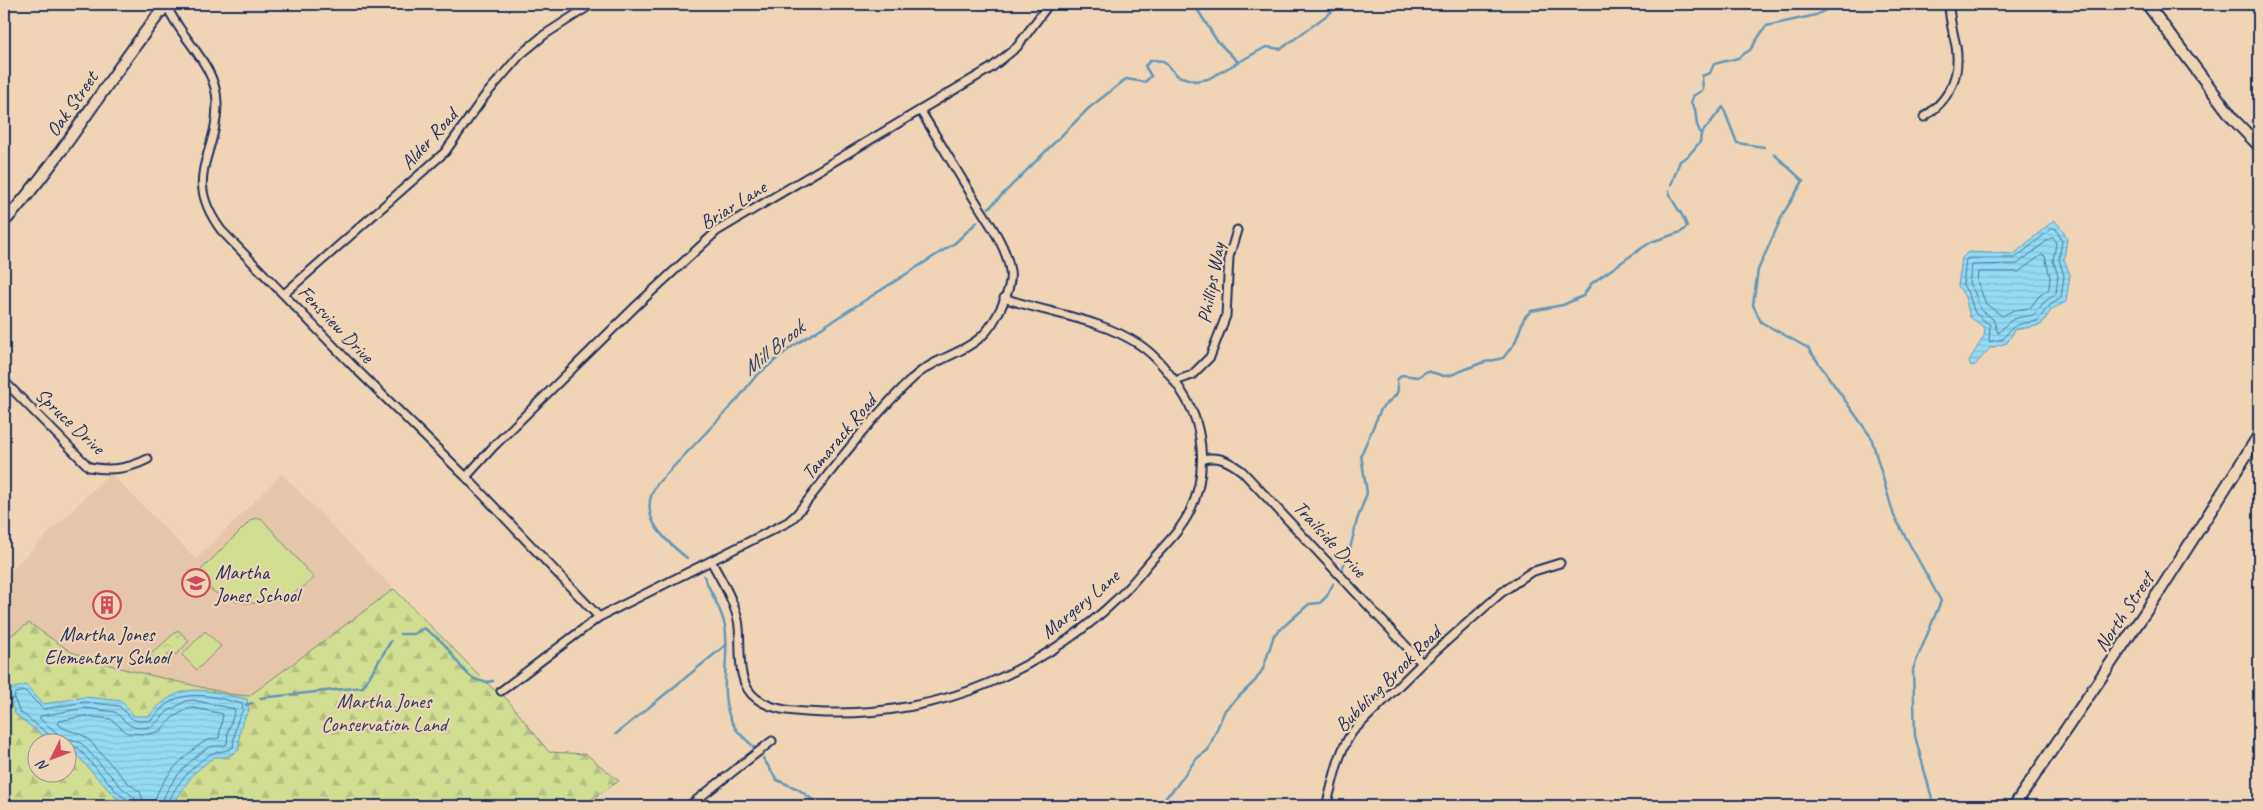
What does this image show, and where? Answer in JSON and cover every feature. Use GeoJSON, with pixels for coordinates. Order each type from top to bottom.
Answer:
{"type":"FeatureCollection","features":[{"type":"Feature","properties":{"kind":"street","name":"Fensview Drive"},"geometry":{"type":"LineString","coordinates":[[166,4],[172,17],[203,63],[214,84],[217,101],[216,114],[201,179],[202,194],[213,219],[221,230],[350,363],[466,477],[599,617]]}},
{"type":"Feature","properties":{"kind":"street","name":"Oak Street"},"geometry":{"type":"LineString","coordinates":[[4,222],[49,167],[126,56],[166,4]]}},
{"type":"Feature","properties":{"kind":"street","name":"Alder Road"},"geometry":{"type":"LineString","coordinates":[[284,294],[445,152],[484,97],[520,55],[544,35],[592,4]]}},
{"type":"Feature","properties":{"kind":"street","name":"Briar Lane"},"geometry":{"type":"LineString","coordinates":[[466,477],[493,447],[636,306],[717,231],[965,85],[1017,48],[1049,4]]}},
{"type":"Feature","properties":{"kind":"street"},"geometry":{"type":"LineString","coordinates":[[1924,117],[1941,104],[1947,96],[1956,72],[1956,48],[1949,4]]}},
{"type":"Feature","properties":{"kind":"street"},"geometry":{"type":"LineString","coordinates":[[2147,4],[2235,120],[2259,146]]}},
{"type":"Feature","properties":{"kind":"street","name":"Tamarack Road"},"geometry":{"type":"LineString","coordinates":[[501,691],[599,617],[792,519],[863,431],[916,375],[982,336],[995,320],[1010,285],[1010,272],[994,229],[920,110]]}},
{"type":"Feature","properties":{"kind":"street","name":"Phillips Way"},"geometry":{"type":"LineString","coordinates":[[1176,381],[1192,375],[1210,357],[1226,316],[1229,256],[1237,230]]}},
{"type":"Feature","properties":{"kind":"street","name":"Margery Lane"},"geometry":{"type":"LineString","coordinates":[[711,561],[731,600],[738,620],[743,678],[749,691],[757,699],[785,709],[810,712],[848,713],[920,704],[955,696],[988,684],[1021,667],[1076,634],[1117,599],[1170,539],[1190,512],[1200,480],[1202,459],[1195,414],[1176,381],[1157,358],[1139,344],[1115,332],[1070,315],[1032,308],[1004,298]]}},
{"type":"Feature","properties":{"kind":"street","name":"Spruce Drive"},"geometry":{"type":"LineString","coordinates":[[4,381],[89,467],[106,470],[124,468],[148,459]]}},
{"type":"Feature","properties":{"kind":"street","name":"North Street"},"geometry":{"type":"LineString","coordinates":[[2014,806],[2161,589],[2259,435]]}},
{"type":"Feature","properties":{"kind":"street","name":"Trailside Drive"},"geometry":{"type":"LineString","coordinates":[[1202,459],[1215,457],[1231,463],[1242,471],[1422,663]]}},
{"type":"Feature","properties":{"kind":"street","name":"Bubbling Brook Road"},"geometry":{"type":"LineString","coordinates":[[1326,806],[1345,742],[1353,731],[1422,663],[1500,593],[1532,572],[1560,563]]}},
{"type":"Feature","properties":{"kind":"street"},"geometry":{"type":"LineString","coordinates":[[690,806],[772,741]]}},
{"type":"Feature","properties":{"kind":"shaded area","name":"Martha Jones School"},"geometry":{"type":"Polygon","coordinates":[[[110,473],[196,559],[282,474],[394,589],[249,696],[230,694],[116,667],[71,652],[29,623],[4,640],[4,577],[110,473]]]}},
{"type":"Feature","properties":{"kind":"green space"},"geometry":{"type":"Polygon","coordinates":[[[261,518],[314,578],[286,596],[270,601],[254,603],[237,601],[222,596],[208,587],[197,574],[252,519],[261,518]]]}},
{"type":"Feature","properties":{"kind":"green space","name":"Martha Jones Conservation Land"},"geometry":{"type":"Polygon","coordinates":[[[394,589],[492,688],[506,698],[549,752],[586,754],[619,781],[582,806],[4,806],[4,640],[29,623],[71,652],[116,667],[230,694],[249,696],[394,589]]]}},
{"type":"Feature","properties":{"kind":"green space"},"geometry":{"type":"Polygon","coordinates":[[[178,630],[189,641],[176,655],[172,651],[159,664],[150,655],[178,630]]]}},
{"type":"Feature","properties":{"kind":"green space"},"geometry":{"type":"Polygon","coordinates":[[[205,631],[221,646],[197,670],[182,655],[205,631]]]}},
{"type":"Feature","properties":{"kind":"water"},"geometry":{"type":"Polygon","coordinates":[[[2054,220],[2063,230],[2067,239],[2064,259],[2070,275],[2066,302],[2052,309],[2041,325],[2015,330],[2007,343],[1990,348],[1975,365],[1971,366],[1969,361],[1984,336],[1985,328],[1970,317],[1965,297],[1958,286],[1962,258],[1968,252],[2014,254],[2054,220]]]}},
{"type":"Feature","properties":{"kind":"water"},"geometry":{"type":"Polygon","coordinates":[[[26,685],[43,704],[85,697],[122,701],[134,716],[149,716],[172,696],[183,692],[194,690],[206,691],[247,699],[249,711],[241,729],[239,750],[227,757],[214,757],[193,774],[172,806],[129,806],[115,797],[78,756],[78,732],[38,732],[15,714],[9,698],[11,689],[26,685]]]}},
{"type":"Feature","properties":{"kind":"waterway"},"geometry":{"type":"LineString","coordinates":[[1194,4],[1217,41],[1239,63]]}},
{"type":"Feature","properties":{"kind":"waterway","name":"Mill Brook"},"geometry":{"type":"LineString","coordinates":[[989,208],[1089,108],[1126,79],[1145,82],[1151,76],[1145,66],[1151,60],[1163,61],[1178,76],[1195,81],[1208,79],[1266,47],[1281,49],[1342,4]]}},
{"type":"Feature","properties":{"kind":"waterway"},"geometry":{"type":"LineString","coordinates":[[1671,185],[1680,161],[1688,156],[1700,142],[1701,134],[1697,125],[1695,109],[1691,103],[1693,96],[1703,90],[1702,76],[1710,73],[1714,64],[1738,58],[1750,50],[1766,26],[1816,15],[1837,4]]}},
{"type":"Feature","properties":{"kind":"waterway"},"geometry":{"type":"LineString","coordinates":[[1701,134],[1723,107],[1737,143],[1764,147]]}},
{"type":"Feature","properties":{"kind":"waterway"},"geometry":{"type":"LineString","coordinates":[[1774,154],[1803,181],[1783,214],[1758,270],[1753,305],[1761,322],[1808,348],[1871,437],[1894,516],[1941,601],[1913,669],[1915,736],[1934,806]]}},
{"type":"Feature","properties":{"kind":"waterway"},"geometry":{"type":"LineString","coordinates":[[1341,570],[1348,557],[1357,520],[1367,493],[1361,455],[1381,409],[1396,395],[1398,390],[1397,380],[1402,375],[1418,377],[1427,371],[1444,376],[1451,375],[1481,363],[1503,358],[1515,343],[1524,318],[1531,311],[1563,305],[1583,296],[1592,283],[1651,242],[1681,232],[1687,227],[1669,191]]}},
{"type":"Feature","properties":{"kind":"waterway","name":"Mill Brook"},"geometry":{"type":"LineString","coordinates":[[687,558],[669,543],[655,526],[649,506],[651,495],[657,484],[737,400],[755,377],[790,348],[955,243],[977,222]]}},
{"type":"Feature","properties":{"kind":"waterway","name":"Mill Brook"},"geometry":{"type":"LineString","coordinates":[[704,576],[725,626],[726,705],[738,732],[755,748]]}},
{"type":"Feature","properties":{"kind":"waterway"},"geometry":{"type":"LineString","coordinates":[[1157,806],[1175,788],[1196,759],[1208,750],[1225,710],[1255,681],[1263,669],[1274,635],[1309,604],[1320,603],[1327,596],[1333,584]]}},
{"type":"Feature","properties":{"kind":"waterway"},"geometry":{"type":"LineString","coordinates":[[400,634],[414,634],[424,628],[443,643],[470,676],[484,682],[493,681]]}},
{"type":"Feature","properties":{"kind":"waterway"},"geometry":{"type":"LineString","coordinates":[[260,698],[363,687],[391,641]]}},
{"type":"Feature","properties":{"kind":"waterway"},"geometry":{"type":"LineString","coordinates":[[616,734],[727,644]]}},
{"type":"Feature","properties":{"kind":"waterway"},"geometry":{"type":"LineString","coordinates":[[4,701],[12,699]]}},
{"type":"Feature","properties":{"kind":"waterway"},"geometry":{"type":"LineString","coordinates":[[246,705],[252,703]]}},
{"type":"Feature","properties":{"kind":"waterway","name":"Mill Brook"},"geometry":{"type":"LineString","coordinates":[[763,758],[777,780],[798,789],[821,806]]}},
{"type":"Feature","properties":{"kind":"place","name":"Martha Jones School"},"geometry":{"type":"Point","coordinates":[196,583]}},
{"type":"Feature","properties":{"kind":"place","name":"Martha Jones Elementary School"},"geometry":{"type":"Point","coordinates":[107,605]}}]}
